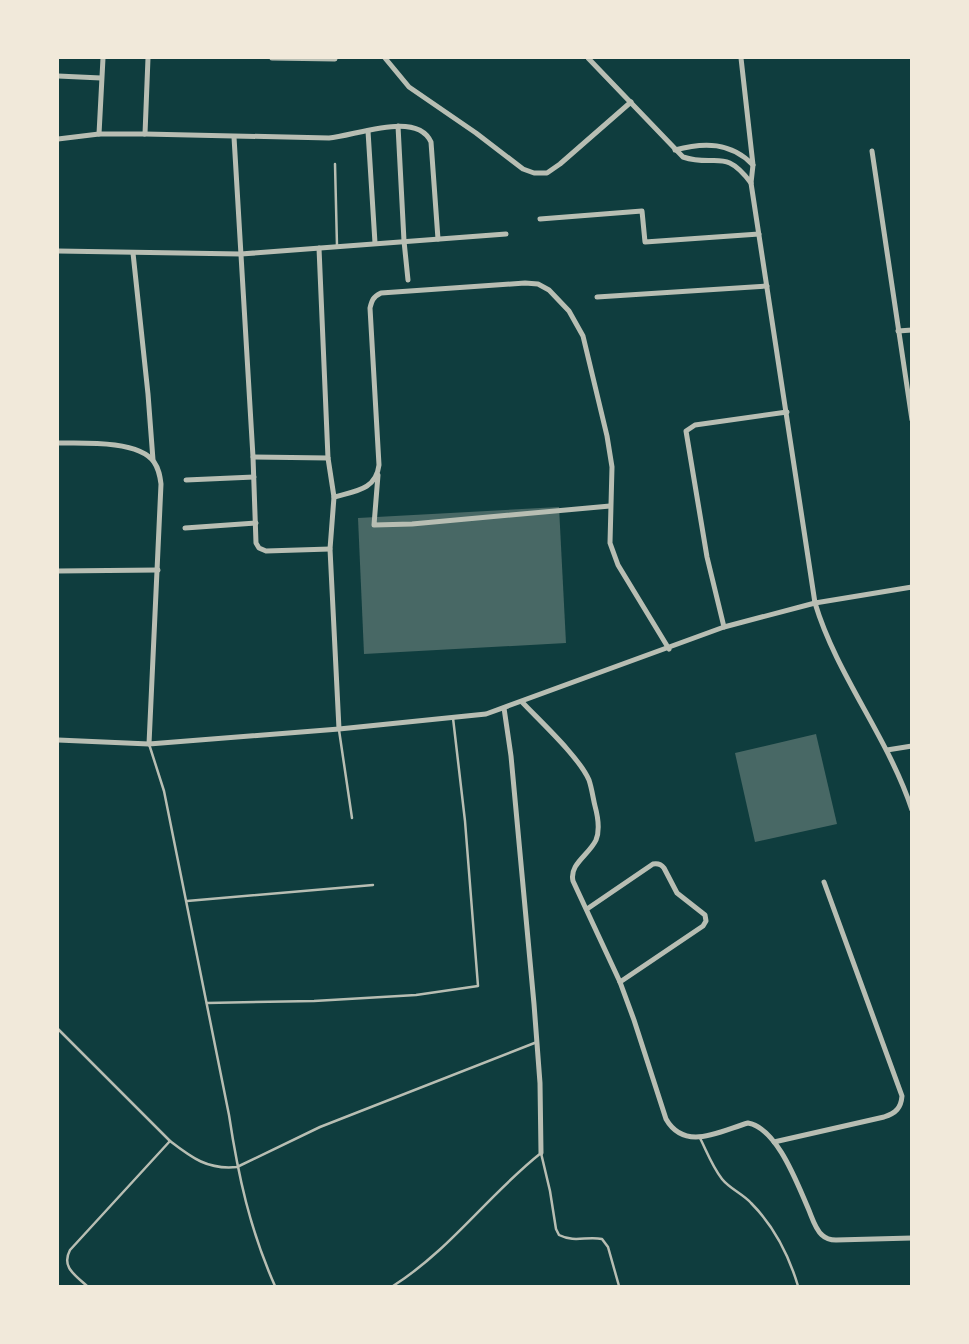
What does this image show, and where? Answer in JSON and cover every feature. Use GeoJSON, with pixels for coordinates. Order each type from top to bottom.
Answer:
{"type":"FeatureCollection","features":[{"type":"Feature","properties":{"kind":"street"},"geometry":{"type":"LineString","coordinates":[[98,134],[103,58]]}},
{"type":"Feature","properties":{"kind":"street"},"geometry":{"type":"LineString","coordinates":[[145,134],[148,58]]}},
{"type":"Feature","properties":{"kind":"street"},"geometry":{"type":"LineString","coordinates":[[272,58],[335,59]]}},
{"type":"Feature","properties":{"kind":"street"},"geometry":{"type":"LineString","coordinates":[[385,58],[415,91],[476,133],[523,169],[534,173],[547,173],[560,164],[631,102]]}},
{"type":"Feature","properties":{"kind":"street"},"geometry":{"type":"LineString","coordinates":[[588,58],[683,157],[694,161],[728,161],[741,170],[751,183]]}},
{"type":"Feature","properties":{"kind":"street"},"geometry":{"type":"LineString","coordinates":[[741,58],[753,165],[751,183],[815,603],[832,649],[888,750],[912,810]]}},
{"type":"Feature","properties":{"kind":"street"},"geometry":{"type":"LineString","coordinates":[[58,76],[101,78]]}},
{"type":"Feature","properties":{"kind":"street"},"geometry":{"type":"LineString","coordinates":[[58,139],[98,134],[329,138],[381,127],[398,126],[418,129],[424,132],[431,142],[438,239]]}},
{"type":"Feature","properties":{"kind":"street"},"geometry":{"type":"LineString","coordinates":[[398,126],[408,280]]}},
{"type":"Feature","properties":{"kind":"street"},"geometry":{"type":"LineString","coordinates":[[368,131],[375,243]]}},
{"type":"Feature","properties":{"kind":"street"},"geometry":{"type":"LineString","coordinates":[[234,137],[253,457],[256,543],[258,548],[266,551],[330,549]]}},
{"type":"Feature","properties":{"kind":"street"},"geometry":{"type":"LineString","coordinates":[[675,150],[704,145],[725,148],[736,151],[753,165]]}},
{"type":"Feature","properties":{"kind":"street"},"geometry":{"type":"LineString","coordinates":[[872,151],[912,420]]}},
{"type":"Feature","properties":{"kind":"street"},"geometry":{"type":"LineString","coordinates":[[540,219],[642,211],[646,242],[759,234]]}},
{"type":"Feature","properties":{"kind":"street"},"geometry":{"type":"LineString","coordinates":[[58,251],[241,254],[506,234]]}},
{"type":"Feature","properties":{"kind":"street"},"geometry":{"type":"LineString","coordinates":[[319,248],[328,458],[334,497],[330,549],[339,728]]}},
{"type":"Feature","properties":{"kind":"street"},"geometry":{"type":"LineString","coordinates":[[133,253],[153,460],[159,471],[161,484],[149,744]]}},
{"type":"Feature","properties":{"kind":"street"},"geometry":{"type":"LineString","coordinates":[[610,506],[412,524],[374,525],[380,465],[370,308],[375,296],[525,283],[538,284],[549,290],[569,311],[584,336],[610,453],[612,482],[610,543],[613,555],[668,648]]}},
{"type":"Feature","properties":{"kind":"street"},"geometry":{"type":"LineString","coordinates":[[597,298],[767,286]]}},
{"type":"Feature","properties":{"kind":"street"},"geometry":{"type":"LineString","coordinates":[[898,331],[912,330]]}},
{"type":"Feature","properties":{"kind":"street"},"geometry":{"type":"LineString","coordinates":[[724,627],[707,556],[686,431],[695,425],[787,412]]}},
{"type":"Feature","properties":{"kind":"street"},"geometry":{"type":"LineString","coordinates":[[58,443],[112,444],[133,448],[153,460]]}},
{"type":"Feature","properties":{"kind":"street"},"geometry":{"type":"LineString","coordinates":[[253,457],[328,458]]}},
{"type":"Feature","properties":{"kind":"street"},"geometry":{"type":"LineString","coordinates":[[334,497],[364,488],[378,475]]}},
{"type":"Feature","properties":{"kind":"street"},"geometry":{"type":"LineString","coordinates":[[186,480],[254,476]]}},
{"type":"Feature","properties":{"kind":"street"},"geometry":{"type":"LineString","coordinates":[[185,528],[256,523]]}},
{"type":"Feature","properties":{"kind":"street"},"geometry":{"type":"LineString","coordinates":[[58,571],[158,570]]}},
{"type":"Feature","properties":{"kind":"street"},"geometry":{"type":"LineString","coordinates":[[58,740],[149,744],[486,714],[724,627],[815,603],[912,587]]}},
{"type":"Feature","properties":{"kind":"street"},"geometry":{"type":"LineString","coordinates":[[522,702],[572,756],[589,782],[597,812],[598,832],[592,847],[573,868],[571,874],[620,982],[666,1119],[675,1131],[682,1136],[690,1138],[709,1136],[748,1123],[759,1126],[774,1142],[793,1174],[814,1223],[820,1234],[826,1239],[912,1238]]}},
{"type":"Feature","properties":{"kind":"street"},"geometry":{"type":"LineString","coordinates":[[504,708],[511,756],[537,1042],[540,1083],[541,1153]]}},
{"type":"Feature","properties":{"kind":"street"},"geometry":{"type":"LineString","coordinates":[[888,750],[912,746]]}},
{"type":"Feature","properties":{"kind":"street"},"geometry":{"type":"LineString","coordinates":[[586,909],[657,863],[662,864],[677,893],[705,915],[706,921],[704,926],[620,982]]}},
{"type":"Feature","properties":{"kind":"street"},"geometry":{"type":"LineString","coordinates":[[774,1142],[884,1117],[894,1113],[901,1105],[902,1096],[824,882]]}},
{"type":"Feature","properties":{"kind":"lane"},"geometry":{"type":"LineString","coordinates":[[335,164],[337,246]]}},
{"type":"Feature","properties":{"kind":"lane"},"geometry":{"type":"LineString","coordinates":[[207,1003],[314,1001],[407,996],[478,986],[465,821],[453,718]]}},
{"type":"Feature","properties":{"kind":"lane"},"geometry":{"type":"LineString","coordinates":[[339,728],[352,818]]}},
{"type":"Feature","properties":{"kind":"lane"},"geometry":{"type":"LineString","coordinates":[[149,744],[164,791],[229,1115],[236,1167],[246,1209],[275,1286]]}},
{"type":"Feature","properties":{"kind":"lane"},"geometry":{"type":"LineString","coordinates":[[186,901],[374,885]]}},
{"type":"Feature","properties":{"kind":"lane"},"geometry":{"type":"LineString","coordinates":[[58,1029],[170,1141],[188,1155],[216,1168],[236,1167],[320,1127],[537,1042]]}},
{"type":"Feature","properties":{"kind":"lane"},"geometry":{"type":"LineString","coordinates":[[700,1137],[714,1167],[724,1181],[751,1202],[771,1228],[784,1248],[798,1286]]}},
{"type":"Feature","properties":{"kind":"lane"},"geometry":{"type":"LineString","coordinates":[[87,1286],[68,1265],[66,1257],[70,1250],[170,1141]]}},
{"type":"Feature","properties":{"kind":"lane"},"geometry":{"type":"LineString","coordinates":[[393,1286],[419,1267],[457,1234],[524,1166],[541,1153],[556,1229],[559,1235],[574,1241],[590,1237],[602,1240],[608,1247],[618,1286]]}},
{"type":"Feature","properties":{"kind":"building"},"geometry":{"type":"Polygon","coordinates":[[[559,507],[566,643],[364,654],[358,518],[559,507]]]}},
{"type":"Feature","properties":{"kind":"building"},"geometry":{"type":"Polygon","coordinates":[[[816,734],[837,824],[755,842],[735,753],[816,734]]]}}]}
